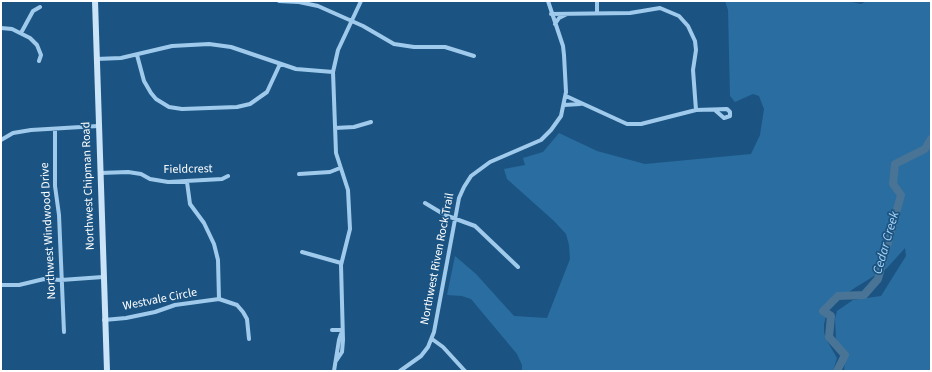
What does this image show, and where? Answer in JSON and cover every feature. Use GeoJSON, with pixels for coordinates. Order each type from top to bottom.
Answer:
{"type":"FeatureCollection","features":[{"type":"Feature","properties":{"kind":"main road","name":"Northwest Chipman Road"},"geometry":{"type":"LineString","coordinates":[[95,1],[104,320],[107,371]]}},
{"type":"Feature","properties":{"kind":"street"},"geometry":{"type":"LineString","coordinates":[[279,1],[299,1],[318,6],[351,21],[394,44],[414,47],[445,47],[474,56]]}},
{"type":"Feature","properties":{"kind":"street"},"geometry":{"type":"LineString","coordinates":[[334,371],[336,361],[342,352],[341,263],[350,229],[348,190],[336,153],[333,72],[338,50],[361,1]]}},
{"type":"Feature","properties":{"kind":"street","name":"Northwest Riven Rock Trail"},"geometry":{"type":"LineString","coordinates":[[400,371],[421,356],[432,339],[458,198],[471,176],[490,162],[540,140],[556,124],[564,104],[566,96],[563,50],[548,1]]}},
{"type":"Feature","properties":{"kind":"street"},"geometry":{"type":"LineString","coordinates":[[597,1],[597,13]]}},
{"type":"Feature","properties":{"kind":"street"},"geometry":{"type":"LineString","coordinates":[[21,33],[33,11],[40,7]]}},
{"type":"Feature","properties":{"kind":"street"},"geometry":{"type":"LineString","coordinates":[[552,14],[630,13],[660,8],[670,11],[685,21],[692,33],[696,45],[694,70],[696,110]]}},
{"type":"Feature","properties":{"kind":"street"},"geometry":{"type":"LineString","coordinates":[[555,24],[559,18],[568,14]]}},
{"type":"Feature","properties":{"kind":"street"},"geometry":{"type":"LineString","coordinates":[[1,28],[12,29],[30,38],[37,45],[41,55],[39,61]]}},
{"type":"Feature","properties":{"kind":"street"},"geometry":{"type":"LineString","coordinates":[[96,59],[137,55],[172,46],[216,44],[296,69],[333,72]]}},
{"type":"Feature","properties":{"kind":"street"},"geometry":{"type":"LineString","coordinates":[[137,55],[144,81],[151,93],[156,99],[169,107],[182,109],[237,107],[250,104],[267,92],[280,64]]}},
{"type":"Feature","properties":{"kind":"street"},"geometry":{"type":"LineString","coordinates":[[566,96],[598,110],[616,120],[634,125],[696,110],[716,111]]}},
{"type":"Feature","properties":{"kind":"street"},"geometry":{"type":"LineString","coordinates":[[564,104],[583,104]]}},
{"type":"Feature","properties":{"kind":"street"},"geometry":{"type":"LineString","coordinates":[[335,128],[354,127],[371,122]]}},
{"type":"Feature","properties":{"kind":"street"},"geometry":{"type":"LineString","coordinates":[[1,140],[13,133],[30,130],[98,126]]}},
{"type":"Feature","properties":{"kind":"street","name":"Northwest Windwood Drive"},"geometry":{"type":"LineString","coordinates":[[55,129],[55,186],[59,215],[64,332]]}},
{"type":"Feature","properties":{"kind":"street"},"geometry":{"type":"LineString","coordinates":[[299,174],[330,172],[340,168]]}},
{"type":"Feature","properties":{"kind":"street","name":"Fieldcrest"},"geometry":{"type":"LineString","coordinates":[[100,173],[128,172],[141,174],[146,178],[159,181],[187,182],[222,180],[228,176]]}},
{"type":"Feature","properties":{"kind":"street"},"geometry":{"type":"LineString","coordinates":[[187,182],[190,204],[204,223],[214,244],[218,266],[219,298],[237,305],[243,312],[247,319],[249,339]]}},
{"type":"Feature","properties":{"kind":"street"},"geometry":{"type":"LineString","coordinates":[[425,203],[445,215],[479,229],[518,267]]}},
{"type":"Feature","properties":{"kind":"street"},"geometry":{"type":"LineString","coordinates":[[302,252],[341,263]]}},
{"type":"Feature","properties":{"kind":"street"},"geometry":{"type":"LineString","coordinates":[[1,285],[19,285],[44,279],[61,280],[103,277]]}},
{"type":"Feature","properties":{"kind":"street","name":"Westvale Circle"},"geometry":{"type":"LineString","coordinates":[[104,320],[155,312],[175,305],[219,298]]}},
{"type":"Feature","properties":{"kind":"street"},"geometry":{"type":"LineString","coordinates":[[332,330],[342,332]]}},
{"type":"Feature","properties":{"kind":"street"},"geometry":{"type":"LineString","coordinates":[[432,339],[443,347],[465,371]]}},
{"type":"Feature","properties":{"kind":"shaded area"},"geometry":{"type":"Polygon","coordinates":[[[725,1],[847,1],[861,4],[867,1],[931,1],[931,371],[844,371],[845,361],[836,339],[835,319],[837,311],[853,300],[881,296],[906,256],[905,248],[887,268],[853,289],[828,309],[824,324],[824,332],[826,339],[837,358],[833,371],[522,371],[522,365],[517,354],[471,299],[462,296],[447,295],[455,256],[476,274],[514,316],[547,318],[570,259],[569,245],[566,234],[554,221],[507,179],[504,169],[525,165],[523,158],[543,152],[559,133],[597,151],[645,164],[751,154],[760,135],[764,109],[759,96],[753,94],[735,102],[730,96],[728,10],[725,1]]]}},
{"type":"Feature","properties":{"kind":"waterway","name":"Cedar Creek"},"geometry":{"type":"LineString","coordinates":[[837,371],[845,355],[829,337],[831,316],[823,311],[838,296],[864,295],[878,279],[901,195],[893,184],[895,164],[925,149],[931,139]]}}]}
